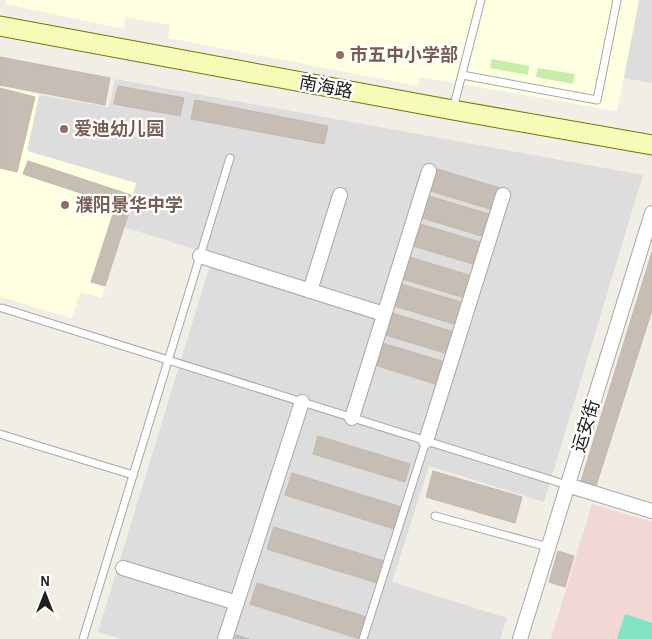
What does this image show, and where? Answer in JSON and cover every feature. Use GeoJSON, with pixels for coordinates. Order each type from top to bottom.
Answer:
{"type":"FeatureCollection","features":[{"type":"Feature","properties":{"kind":"street","name":"南海路"},"geometry":{"type":"LineString","coordinates":[[0,26],[652,145]]}},
{"type":"Feature","properties":{"kind":"street"},"geometry":{"type":"LineString","coordinates":[[352,418],[429,171]]}},
{"type":"Feature","properties":{"kind":"street"},"geometry":{"type":"LineString","coordinates":[[310,291],[340,195]]}},
{"type":"Feature","properties":{"kind":"street"},"geometry":{"type":"LineString","coordinates":[[426,441],[503,195]]}},
{"type":"Feature","properties":{"kind":"street","name":"运安街"},"geometry":{"type":"LineString","coordinates":[[520,639],[567,485],[648,237],[652,213]]}},
{"type":"Feature","properties":{"kind":"street"},"geometry":{"type":"LineString","coordinates":[[200,256],[384,314]]}},
{"type":"Feature","properties":{"kind":"street"},"geometry":{"type":"LineString","coordinates":[[225,639],[302,402]]}},
{"type":"Feature","properties":{"kind":"street"},"geometry":{"type":"LineString","coordinates":[[567,485],[652,511]]}},
{"type":"Feature","properties":{"kind":"street"},"geometry":{"type":"LineString","coordinates":[[123,568],[237,603]]}},
{"type":"Feature","properties":{"kind":"lane"},"geometry":{"type":"LineString","coordinates":[[453,110],[481,0]]}},
{"type":"Feature","properties":{"kind":"lane"},"geometry":{"type":"LineString","coordinates":[[462,75],[597,100],[617,0]]}},
{"type":"Feature","properties":{"kind":"lane"},"geometry":{"type":"LineString","coordinates":[[83,639],[230,158]]}},
{"type":"Feature","properties":{"kind":"lane"},"geometry":{"type":"LineString","coordinates":[[2,308],[567,485]]}},
{"type":"Feature","properties":{"kind":"lane"},"geometry":{"type":"LineString","coordinates":[[0,434],[133,475]]}},
{"type":"Feature","properties":{"kind":"lane"},"geometry":{"type":"LineString","coordinates":[[362,639],[426,441]]}},
{"type":"Feature","properties":{"kind":"lane"},"geometry":{"type":"LineString","coordinates":[[435,516],[548,547]]}},
{"type":"Feature","properties":{"kind":"shaded area"},"geometry":{"type":"Polygon","coordinates":[[[6,0],[639,0],[617,111],[420,77],[418,86],[168,38],[170,25],[126,17],[124,29],[5,4],[6,0]]]}},
{"type":"Feature","properties":{"kind":"shaded area"},"geometry":{"type":"Polygon","coordinates":[[[639,0],[652,0],[652,83],[624,78],[639,0]]]}},
{"type":"Feature","properties":{"kind":"shaded area"},"geometry":{"type":"Polygon","coordinates":[[[115,79],[643,175],[544,502],[429,466],[392,582],[507,618],[500,639],[122,639],[98,632],[213,255],[124,227],[136,184],[27,151],[39,95],[109,107],[115,79]]]}},
{"type":"Feature","properties":{"kind":"shaded area","name":"濮阳景华中学"},"geometry":{"type":"Polygon","coordinates":[[[0,87],[39,95],[27,151],[136,183],[102,298],[80,292],[72,318],[0,297],[0,87]]]}},
{"type":"Feature","properties":{"kind":"shaded area"},"geometry":{"type":"Polygon","coordinates":[[[592,504],[652,522],[652,639],[551,639],[592,504]]]}},
{"type":"Feature","properties":{"kind":"green space"},"geometry":{"type":"Polygon","coordinates":[[[492,59],[529,66],[528,75],[490,68],[492,59]]]}},
{"type":"Feature","properties":{"kind":"green space"},"geometry":{"type":"Polygon","coordinates":[[[538,68],[575,74],[573,84],[536,77],[538,68]]]}},
{"type":"Feature","properties":{"kind":"green space"},"geometry":{"type":"Polygon","coordinates":[[[625,614],[652,623],[652,639],[617,639],[625,614]]]}},
{"type":"Feature","properties":{"kind":"building"},"geometry":{"type":"Polygon","coordinates":[[[0,57],[110,78],[105,105],[0,85],[0,57]]]}},
{"type":"Feature","properties":{"kind":"building"},"geometry":{"type":"Polygon","coordinates":[[[118,86],[184,98],[180,116],[114,104],[118,86]]]}},
{"type":"Feature","properties":{"kind":"building"},"geometry":{"type":"Polygon","coordinates":[[[0,88],[35,97],[17,172],[0,168],[0,88]]]}},
{"type":"Feature","properties":{"kind":"building"},"geometry":{"type":"Polygon","coordinates":[[[195,100],[328,126],[324,144],[191,119],[195,100]]]}},
{"type":"Feature","properties":{"kind":"building"},"geometry":{"type":"Polygon","coordinates":[[[28,161],[131,195],[126,208],[23,174],[28,161]]]}},
{"type":"Feature","properties":{"kind":"building"},"geometry":{"type":"Polygon","coordinates":[[[434,168],[500,188],[493,210],[427,190],[434,168]]]}},
{"type":"Feature","properties":{"kind":"building"},"geometry":{"type":"Polygon","coordinates":[[[426,195],[492,215],[485,237],[419,217],[426,195]]]}},
{"type":"Feature","properties":{"kind":"building"},"geometry":{"type":"Polygon","coordinates":[[[115,208],[129,212],[105,286],[91,282],[115,208]]]}},
{"type":"Feature","properties":{"kind":"building"},"geometry":{"type":"Polygon","coordinates":[[[417,223],[483,243],[476,265],[410,245],[417,223]]]}},
{"type":"Feature","properties":{"kind":"building"},"geometry":{"type":"Polygon","coordinates":[[[652,252],[652,310],[596,486],[581,481],[652,252]]]}},
{"type":"Feature","properties":{"kind":"building"},"geometry":{"type":"Polygon","coordinates":[[[406,256],[472,276],[465,298],[399,278],[406,256]]]}},
{"type":"Feature","properties":{"kind":"building"},"geometry":{"type":"Polygon","coordinates":[[[398,283],[464,303],[457,325],[391,305],[398,283]]]}},
{"type":"Feature","properties":{"kind":"building"},"geometry":{"type":"Polygon","coordinates":[[[389,312],[454,332],[448,354],[382,334],[389,312]]]}},
{"type":"Feature","properties":{"kind":"building"},"geometry":{"type":"Polygon","coordinates":[[[379,342],[445,362],[438,385],[372,364],[379,342]]]}},
{"type":"Feature","properties":{"kind":"building"},"geometry":{"type":"Polygon","coordinates":[[[318,436],[410,464],[405,482],[313,454],[318,436]]]}},
{"type":"Feature","properties":{"kind":"building"},"geometry":{"type":"Polygon","coordinates":[[[433,471],[522,497],[515,523],[426,497],[433,471]]]}},
{"type":"Feature","properties":{"kind":"building"},"geometry":{"type":"Polygon","coordinates":[[[292,473],[401,507],[394,529],[285,495],[292,473]]]}},
{"type":"Feature","properties":{"kind":"building"},"geometry":{"type":"Polygon","coordinates":[[[274,527],[384,561],[377,583],[267,549],[274,527]]]}},
{"type":"Feature","properties":{"kind":"building"},"geometry":{"type":"Polygon","coordinates":[[[558,551],[574,556],[565,587],[549,582],[558,551]]]}},
{"type":"Feature","properties":{"kind":"building"},"geometry":{"type":"Polygon","coordinates":[[[257,583],[367,617],[360,639],[250,604],[257,583]]]}},
{"type":"Feature","properties":{"kind":"building"},"geometry":{"type":"Polygon","coordinates":[[[236,635],[249,639],[235,639],[236,635]]]}},
{"type":"Feature","properties":{"kind":"place","name":"市五中小学部"},"geometry":{"type":"Point","coordinates":[340,55]}},
{"type":"Feature","properties":{"kind":"place","name":"爱迪幼儿园"},"geometry":{"type":"Point","coordinates":[64,129]}},
{"type":"Feature","properties":{"kind":"place","name":"濮阳景华中学"},"geometry":{"type":"Point","coordinates":[65,205]}}]}
